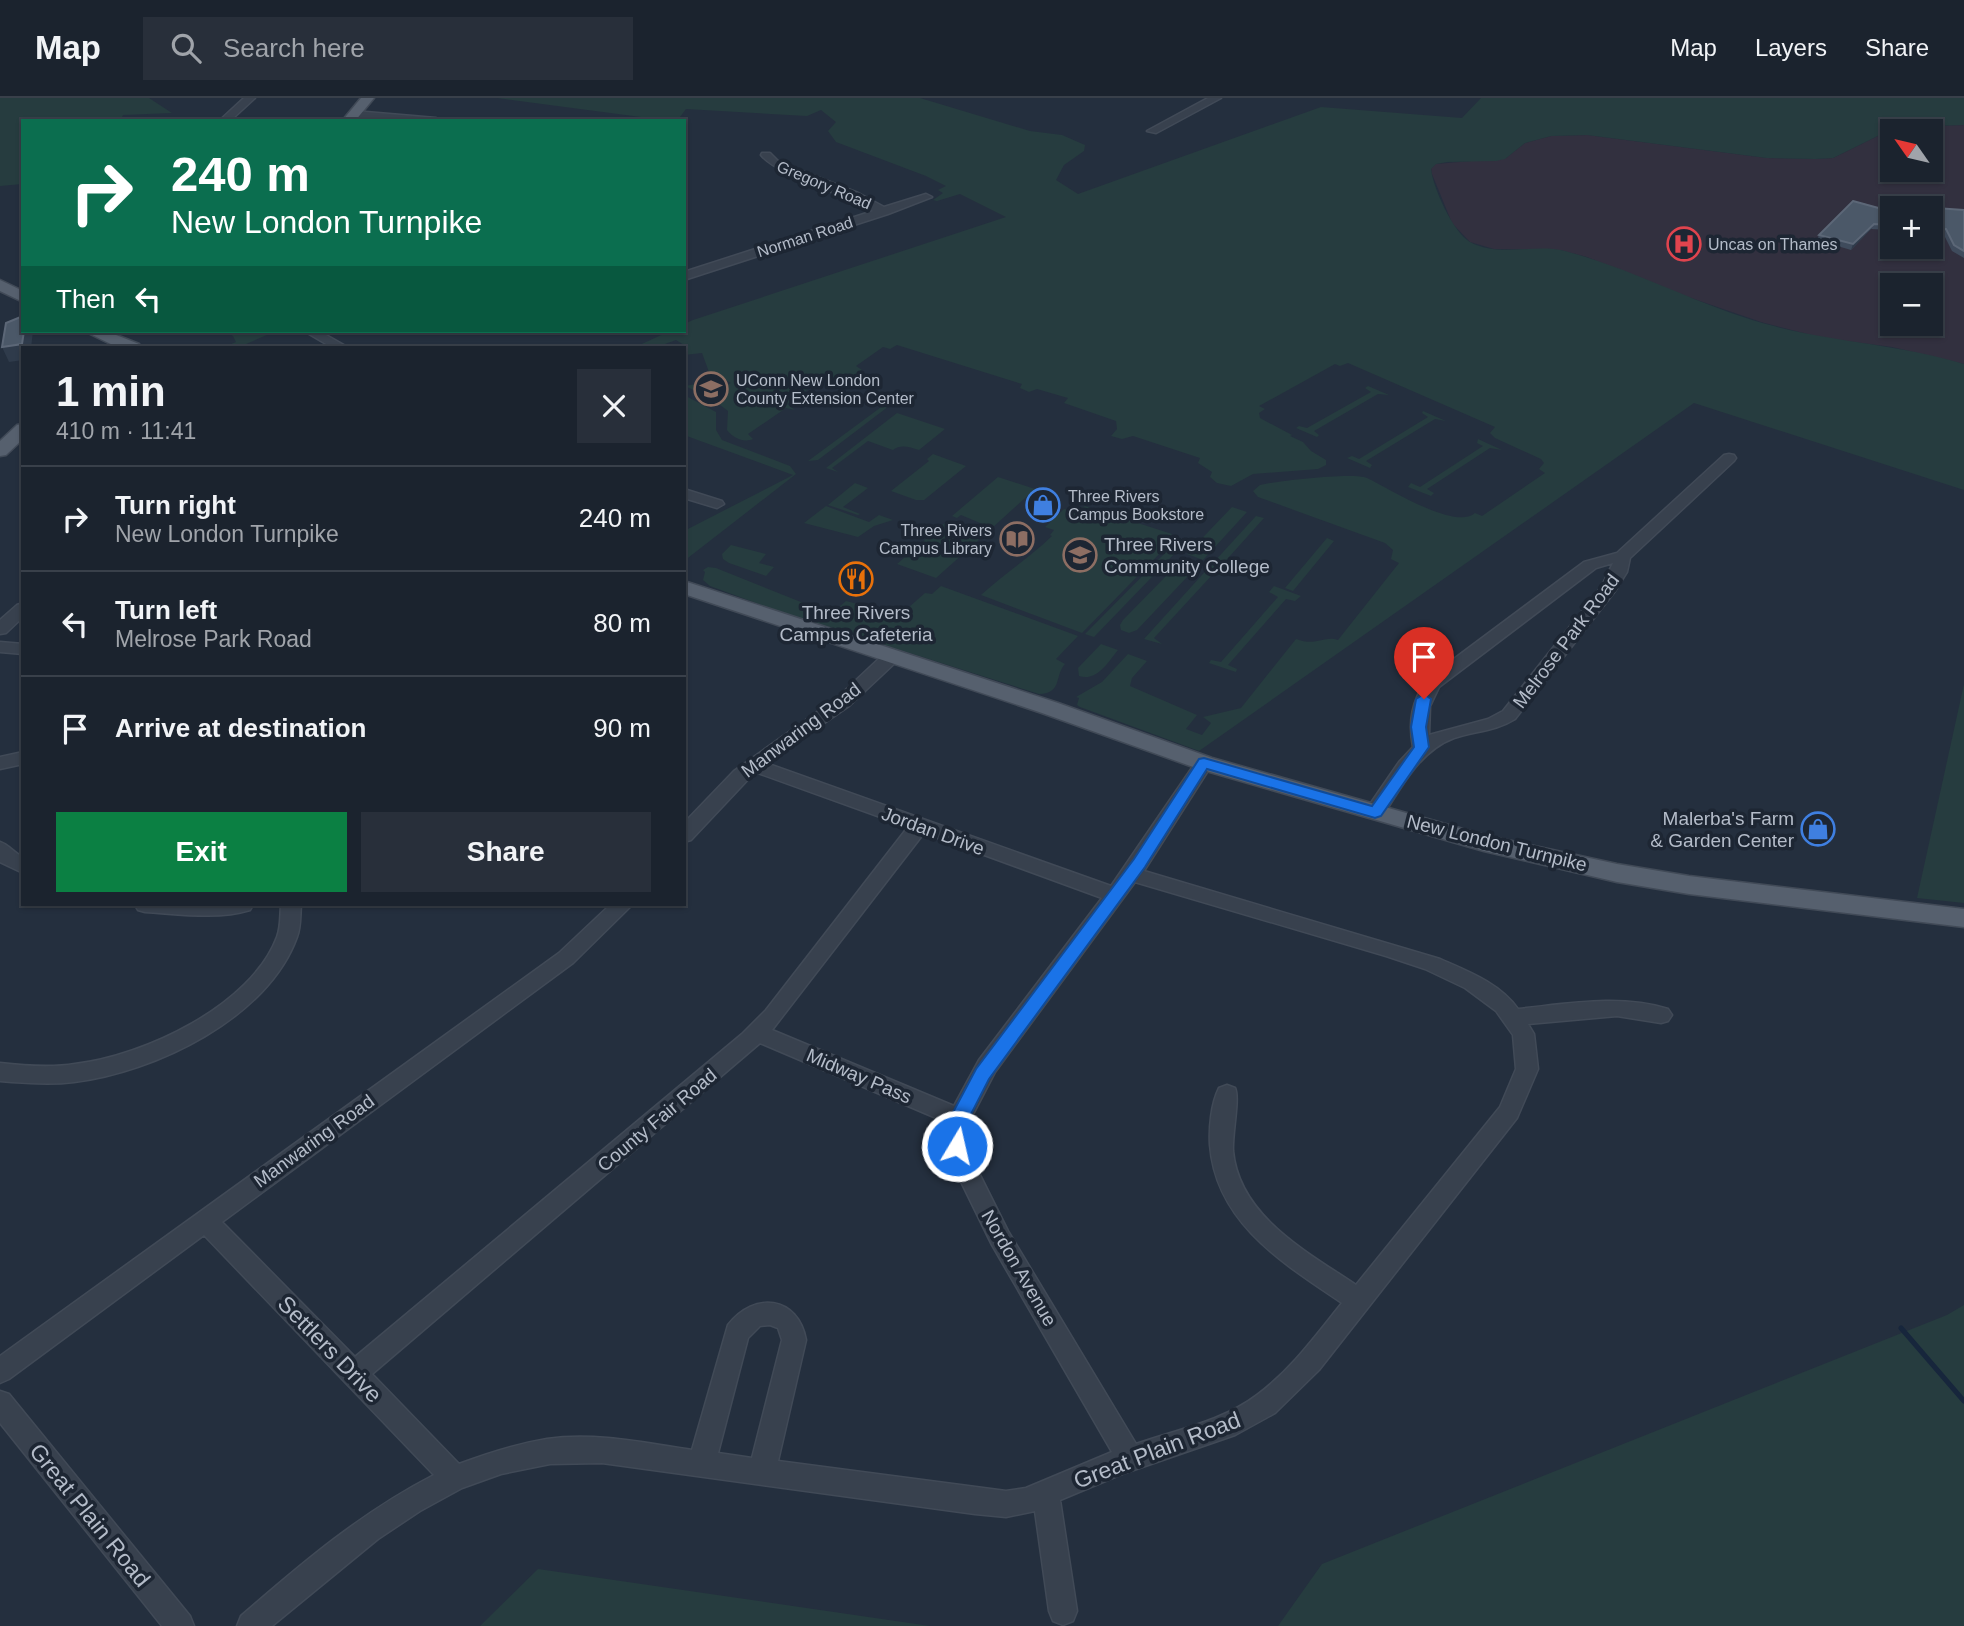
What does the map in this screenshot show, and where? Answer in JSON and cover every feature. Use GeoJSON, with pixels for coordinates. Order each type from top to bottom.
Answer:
{"type":"FeatureCollection","features":[{"type":"Feature","properties":{"kind":"main road"},"geometry":{"type":"LineString","coordinates":[[351,118],[368,98]]}},
{"type":"Feature","properties":{"kind":"main road"},"geometry":{"type":"LineString","coordinates":[[0,285],[21,296]]}},
{"type":"Feature","properties":{"kind":"main road"},"geometry":{"type":"LineString","coordinates":[[97,333],[116,340]]}},
{"type":"Feature","properties":{"kind":"main road"},"geometry":{"type":"LineString","coordinates":[[0,452],[21,431]]}},
{"type":"Feature","properties":{"kind":"main road","name":"New London Turnpike"},"geometry":{"type":"LineString","coordinates":[[686,588],[1051,708],[1204,763],[1484,843],[1617,873],[1689,885],[1964,918]]}},
{"type":"Feature","properties":{"kind":"street"},"geometry":{"type":"LineString","coordinates":[[226,119],[250,98]]}},
{"type":"Feature","properties":{"kind":"street"},"geometry":{"type":"LineString","coordinates":[[1152,131],[1216,98]]}},
{"type":"Feature","properties":{"kind":"street"},"geometry":{"type":"LineString","coordinates":[[351,118],[379,119]]}},
{"type":"Feature","properties":{"kind":"street","name":"Gregory Road"},"geometry":{"type":"LineString","coordinates":[[766,155],[777,165],[856,196],[884,212]]}},
{"type":"Feature","properties":{"kind":"street","name":"Norman Road"},"geometry":{"type":"LineString","coordinates":[[686,275],[926,197]]}},
{"type":"Feature","properties":{"kind":"street"},"geometry":{"type":"LineString","coordinates":[[314,333],[338,346]]}},
{"type":"Feature","properties":{"kind":"street","name":"Melrose Park Road"},"geometry":{"type":"LineString","coordinates":[[1623,556],[1619,572],[1609,588],[1510,715],[1488,727],[1448,734],[1422,747],[1419,716],[1433,683],[1590,565],[1623,556],[1728,458]]}},
{"type":"Feature","properties":{"kind":"street"},"geometry":{"type":"LineString","coordinates":[[686,494],[717,503]]}},
{"type":"Feature","properties":{"kind":"street"},"geometry":{"type":"LineString","coordinates":[[0,629],[21,610]]}},
{"type":"Feature","properties":{"kind":"street"},"geometry":{"type":"LineString","coordinates":[[0,647],[21,649]]}},
{"type":"Feature","properties":{"kind":"street","name":"Manwaring Road"},"geometry":{"type":"LineString","coordinates":[[686,833],[752,765],[837,707],[891,657]]}},
{"type":"Feature","properties":{"kind":"street"},"geometry":{"type":"LineString","coordinates":[[1375,812],[1422,747]]}},
{"type":"Feature","properties":{"kind":"street"},"geometry":{"type":"LineString","coordinates":[[0,764],[21,759]]}},
{"type":"Feature","properties":{"kind":"street","name":"Nordon Avenue"},"geometry":{"type":"LineString","coordinates":[[1130,1458],[982,1204],[957,1146],[960,1118],[988,1066],[1131,874],[1204,763]]}},
{"type":"Feature","properties":{"kind":"street","name":"Jordan Drive"},"geometry":{"type":"LineString","coordinates":[[752,765],[1115,895]]}},
{"type":"Feature","properties":{"kind":"street","name":"County Fair Road"},"geometry":{"type":"LineString","coordinates":[[354,1374],[757,1033],[919,826]]}},
{"type":"Feature","properties":{"kind":"street","name":"Great Plain Road"},"geometry":{"type":"LineString","coordinates":[[251,1626],[366,1528],[455,1478],[499,1462],[562,1450],[602,1450],[996,1504],[1022,1502],[1046,1494],[1130,1458],[1211,1432],[1265,1405],[1306,1367],[1506,1116],[1519,1094],[1528,1070],[1526,1039],[1514,1017],[1490,994],[1443,967],[1131,874]]}},
{"type":"Feature","properties":{"kind":"street"},"geometry":{"type":"LineString","coordinates":[[168,906],[234,906]]}},
{"type":"Feature","properties":{"kind":"street"},"geometry":{"type":"LineString","coordinates":[[0,1072],[51,1075],[100,1069],[158,1049],[208,1022],[245,996],[271,967],[289,934],[291,906]]}},
{"type":"Feature","properties":{"kind":"street","name":"Manwaring Road"},"geometry":{"type":"LineString","coordinates":[[0,1371],[573,952],[621,906]]}},
{"type":"Feature","properties":{"kind":"street"},"geometry":{"type":"LineString","coordinates":[[1514,1017],[1616,1008],[1661,1015]]}},
{"type":"Feature","properties":{"kind":"street","name":"Midway Pass"},"geometry":{"type":"LineString","coordinates":[[757,1033],[960,1118]]}},
{"type":"Feature","properties":{"kind":"street"},"geometry":{"type":"LineString","coordinates":[[1227,1094],[1221,1123],[1220,1156],[1224,1174],[1236,1198],[1254,1222],[1270,1237],[1359,1301]]}},
{"type":"Feature","properties":{"kind":"street","name":"Settlers Drive"},"geometry":{"type":"LineString","coordinates":[[206,1221],[455,1478]]}},
{"type":"Feature","properties":{"kind":"street"},"geometry":{"type":"LineString","coordinates":[[702,1463],[737,1333],[745,1322],[755,1315],[771,1313],[788,1321],[794,1338],[762,1472]]}},
{"type":"Feature","properties":{"kind":"street","name":"Great Plain Road"},"geometry":{"type":"LineString","coordinates":[[0,1403],[180,1626]]}},
{"type":"Feature","properties":{"kind":"street"},"geometry":{"type":"LineString","coordinates":[[1046,1494],[1063,1611]]}},
{"type":"Feature","properties":{"kind":"shaded area","name":"Uncas on Thames"},"geometry":{"type":"Polygon","coordinates":[[[1964,125],[1964,364],[1892,347],[1823,338],[1761,322],[1668,290],[1587,257],[1560,250],[1494,249],[1470,242],[1452,223],[1431,168],[1436,164],[1506,158],[1525,143],[1551,136],[1587,135],[1767,158],[1833,158],[1880,135],[1880,182],[1943,182],[1943,126],[1964,125]]]}},
{"type":"Feature","properties":{"kind":"green space"},"geometry":{"type":"Polygon","coordinates":[[[0,98],[149,98],[172,113],[123,115],[121,119],[21,119],[21,184],[0,186],[0,98]]]}},
{"type":"Feature","properties":{"kind":"green space"},"geometry":{"type":"Polygon","coordinates":[[[497,98],[920,98],[1030,131],[1062,135],[1085,145],[1084,151],[1064,165],[1056,180],[1078,194],[1321,107],[1462,118],[1481,98],[1964,98],[1964,125],[1943,126],[1943,119],[1880,119],[1880,135],[1833,158],[1767,158],[1587,135],[1551,136],[1525,143],[1505,159],[1447,162],[1436,164],[1431,169],[1440,198],[1451,220],[1464,237],[1481,247],[1565,251],[1616,267],[1715,307],[1766,324],[1964,364],[1964,490],[1694,403],[1199,751],[1080,707],[1077,705],[1079,698],[1076,697],[1102,682],[1128,654],[1147,661],[1132,678],[1130,686],[1197,715],[1186,729],[1202,735],[1211,723],[1203,717],[1241,708],[1296,639],[1309,642],[1338,640],[1399,563],[1391,559],[1393,550],[1385,543],[1258,497],[1253,491],[1260,485],[1359,476],[1422,506],[1453,517],[1466,517],[1475,513],[1482,516],[1545,473],[1539,469],[1544,463],[1541,459],[1495,438],[1490,433],[1495,427],[1348,363],[1340,366],[1335,364],[1259,406],[1265,409],[1259,413],[1260,418],[1303,442],[1311,451],[1326,460],[1326,465],[1318,469],[1253,474],[1231,486],[1217,483],[1210,477],[1212,472],[1198,463],[1200,458],[1133,436],[1122,439],[1111,436],[1117,429],[1116,421],[1064,403],[1068,398],[1037,389],[1029,392],[1020,388],[1022,384],[897,345],[890,349],[883,347],[856,366],[862,370],[850,378],[827,376],[787,404],[795,410],[786,408],[748,434],[753,439],[739,439],[727,430],[728,411],[712,399],[686,386],[701,383],[716,390],[731,383],[709,372],[702,353],[686,355],[686,346],[676,340],[660,346],[637,346],[666,333],[686,333],[686,323],[693,320],[1006,217],[960,194],[933,200],[943,193],[938,190],[946,186],[836,142],[828,131],[836,122],[821,110],[807,116],[686,109],[678,119],[656,119],[497,98]]]}},
{"type":"Feature","properties":{"kind":"green space"},"geometry":{"type":"Polygon","coordinates":[[[228,333],[271,333],[242,346],[227,346],[236,342],[228,333]]]}},
{"type":"Feature","properties":{"kind":"green space"},"geometry":{"type":"Polygon","coordinates":[[[1368,386],[1389,395],[1378,394],[1314,431],[1319,435],[1317,437],[1296,428],[1307,428],[1371,392],[1365,388],[1368,386]]]}},
{"type":"Feature","properties":{"kind":"green space"},"geometry":{"type":"Polygon","coordinates":[[[686,396],[716,412],[716,430],[722,440],[790,466],[796,474],[686,559],[686,530],[793,475],[686,436],[686,396]]]}},
{"type":"Feature","properties":{"kind":"green space"},"geometry":{"type":"Polygon","coordinates":[[[888,402],[893,403],[818,460],[808,461],[888,402]]]}},
{"type":"Feature","properties":{"kind":"green space"},"geometry":{"type":"Polygon","coordinates":[[[1423,411],[1446,421],[1435,419],[1366,461],[1372,465],[1370,468],[1347,458],[1352,456],[1359,459],[1428,417],[1423,411]]]}},
{"type":"Feature","properties":{"kind":"green space"},"geometry":{"type":"Polygon","coordinates":[[[897,413],[945,429],[919,450],[902,447],[893,450],[868,441],[832,468],[838,472],[826,468],[897,413]]]}},
{"type":"Feature","properties":{"kind":"green space"},"geometry":{"type":"Polygon","coordinates":[[[1478,439],[1502,450],[1490,448],[1427,489],[1434,493],[1431,496],[1408,487],[1411,483],[1420,487],[1483,446],[1477,443],[1478,439]]]}},
{"type":"Feature","properties":{"kind":"green space"},"geometry":{"type":"Polygon","coordinates":[[[933,454],[966,466],[924,500],[916,500],[891,491],[929,461],[927,459],[933,454]]]}},
{"type":"Feature","properties":{"kind":"green space"},"geometry":{"type":"Polygon","coordinates":[[[998,477],[1035,489],[992,528],[961,515],[957,518],[952,516],[998,477]]]}},
{"type":"Feature","properties":{"kind":"green space"},"geometry":{"type":"Polygon","coordinates":[[[855,483],[868,488],[843,507],[860,514],[828,505],[855,483]]]}},
{"type":"Feature","properties":{"kind":"green space"},"geometry":{"type":"Polygon","coordinates":[[[826,506],[869,522],[879,515],[893,520],[874,526],[858,537],[804,523],[826,506]]]}},
{"type":"Feature","properties":{"kind":"green space"},"geometry":{"type":"Polygon","coordinates":[[[1085,506],[1172,534],[1166,540],[1169,541],[1163,547],[1165,548],[1082,633],[981,595],[1052,536],[1050,535],[1054,530],[1045,527],[1064,509],[1076,511],[1085,506]]]}},
{"type":"Feature","properties":{"kind":"green space"},"geometry":{"type":"Polygon","coordinates":[[[1232,507],[1247,512],[1203,560],[1187,554],[1232,507]]]}},
{"type":"Feature","properties":{"kind":"green space"},"geometry":{"type":"Polygon","coordinates":[[[1256,516],[1264,518],[1221,566],[1213,563],[1256,516]]]}},
{"type":"Feature","properties":{"kind":"green space"},"geometry":{"type":"Polygon","coordinates":[[[947,521],[951,523],[949,526],[983,536],[936,578],[897,564],[947,521]]]}},
{"type":"Feature","properties":{"kind":"green space"},"geometry":{"type":"Polygon","coordinates":[[[1327,538],[1334,541],[1293,591],[1285,588],[1327,538]]]}},
{"type":"Feature","properties":{"kind":"green space"},"geometry":{"type":"Polygon","coordinates":[[[731,545],[766,554],[759,563],[774,567],[766,576],[729,563],[723,559],[722,554],[731,545]]]}},
{"type":"Feature","properties":{"kind":"green space"},"geometry":{"type":"Polygon","coordinates":[[[1168,550],[1176,552],[1094,637],[1085,634],[1168,550]]]}},
{"type":"Feature","properties":{"kind":"green space"},"geometry":{"type":"Polygon","coordinates":[[[1211,565],[1228,571],[1223,576],[1213,574],[1154,638],[1162,644],[1144,639],[1211,565]]]}},
{"type":"Feature","properties":{"kind":"green space"},"geometry":{"type":"Polygon","coordinates":[[[708,567],[831,614],[846,601],[900,615],[925,593],[932,594],[941,586],[1078,636],[1056,659],[1065,664],[1055,687],[1052,691],[1039,694],[783,613],[710,586],[703,580],[703,570],[708,567]]]}},
{"type":"Feature","properties":{"kind":"green space"},"geometry":{"type":"Polygon","coordinates":[[[1176,569],[1186,572],[1188,576],[1137,630],[1129,633],[1121,630],[1123,620],[1176,569]]]}},
{"type":"Feature","properties":{"kind":"green space"},"geometry":{"type":"Polygon","coordinates":[[[1274,586],[1301,596],[1295,601],[1286,599],[1228,665],[1237,669],[1236,672],[1209,663],[1211,660],[1221,662],[1278,597],[1269,592],[1274,586]]]}},
{"type":"Feature","properties":{"kind":"green space"},"geometry":{"type":"Polygon","coordinates":[[[1101,644],[1118,650],[1097,674],[1079,676],[1078,668],[1101,644]]]}},
{"type":"Feature","properties":{"kind":"green space"},"geometry":{"type":"Polygon","coordinates":[[[1964,684],[1964,903],[1917,898],[1964,684]]]}},
{"type":"Feature","properties":{"kind":"green space"},"geometry":{"type":"Polygon","coordinates":[[[1964,1305],[1964,1626],[1278,1626],[1322,1564],[1947,1315],[1964,1305]]]}},
{"type":"Feature","properties":{"kind":"green space"},"geometry":{"type":"Polygon","coordinates":[[[538,1569],[930,1626],[480,1626],[538,1569]]]}},
{"type":"Feature","properties":{"kind":"building"},"geometry":{"type":"Polygon","coordinates":[[[1853,201],[1880,208],[1880,224],[1874,224],[1853,244],[1819,235],[1853,201]]]}},
{"type":"Feature","properties":{"kind":"building"},"geometry":{"type":"Polygon","coordinates":[[[1943,208],[1964,210],[1964,251],[1954,245],[1946,229],[1943,229],[1943,208]]]}},
{"type":"Feature","properties":{"kind":"building"},"geometry":{"type":"Polygon","coordinates":[[[21,317],[22,344],[2,347],[6,323],[21,317]]]}},
{"type":"Feature","properties":{"kind":"waterway"},"geometry":{"type":"LineString","coordinates":[[1901,1328],[1964,1401]]}},
{"type":"Feature","properties":{"kind":"place","name":"Uncas on Thames"},"geometry":{"type":"Point","coordinates":[1684,244]}},
{"type":"Feature","properties":{"kind":"place","name":"UConn New London County Extension Center"},"geometry":{"type":"Point","coordinates":[711,389]}},
{"type":"Feature","properties":{"kind":"place","name":"Three Rivers Campus Bookstore"},"geometry":{"type":"Point","coordinates":[1043,505]}},
{"type":"Feature","properties":{"kind":"place","name":"Three Rivers Campus Library"},"geometry":{"type":"Point","coordinates":[1017,539]}},
{"type":"Feature","properties":{"kind":"place","name":"Three Rivers Community College"},"geometry":{"type":"Point","coordinates":[1080,555]}},
{"type":"Feature","properties":{"kind":"place","name":"Three Rivers Campus Cafeteria"},"geometry":{"type":"Point","coordinates":[856,579]}},
{"type":"Feature","properties":{"kind":"place","name":"Malerba's Farm & Garden Center"},"geometry":{"type":"Point","coordinates":[1818,829]}},
{"type":"Feature","properties":{"kind":"route"},"geometry":{"type":"LineString","coordinates":[[957,1146],[960,1118],[982,1074],[1139,863],[1204,763],[1375,812],[1422,747],[1419,716],[1424,699]]}}]}
